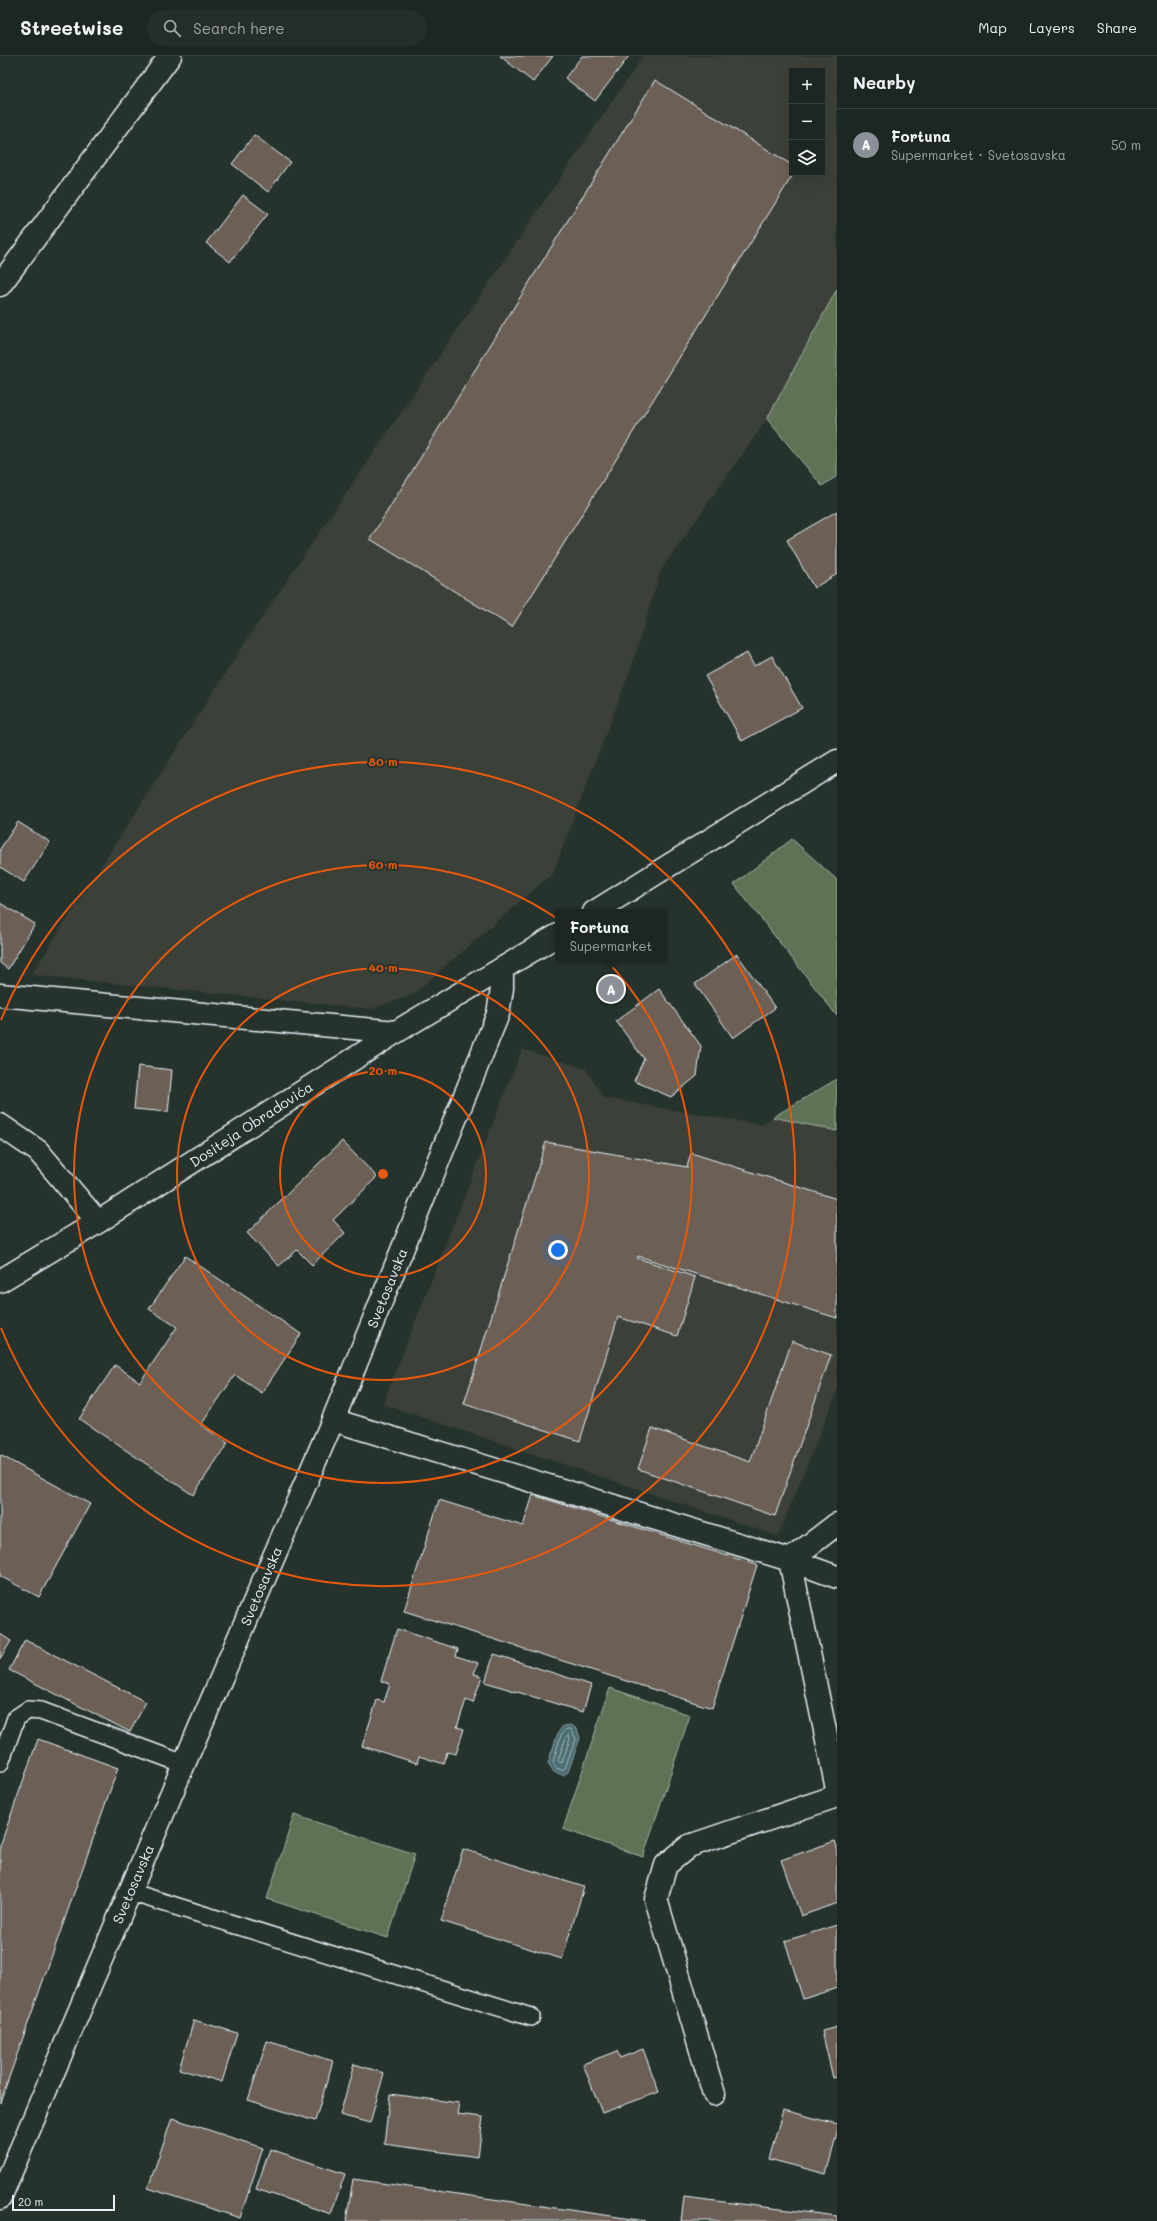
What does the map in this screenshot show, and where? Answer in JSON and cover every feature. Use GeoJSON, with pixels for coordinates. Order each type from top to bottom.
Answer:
{"type":"FeatureCollection","features":[{"type":"Feature","properties":{"kind":"street"},"geometry":{"type":"LineString","coordinates":[[0,285],[170,56]]}},
{"type":"Feature","properties":{"kind":"street"},"geometry":{"type":"LineString","coordinates":[[599,909],[837,761]]}},
{"type":"Feature","properties":{"kind":"street","name":"Dositeja Obradovića"},"geometry":{"type":"LineString","coordinates":[[0,1281],[98,1222],[396,1032],[555,937]]}},
{"type":"Feature","properties":{"kind":"street","name":"Svetosavska"},"geometry":{"type":"LineString","coordinates":[[0,2198],[184,1764],[333,1420],[498,1014],[502,988],[502,969]]}},
{"type":"Feature","properties":{"kind":"street"},"geometry":{"type":"LineString","coordinates":[[0,996],[396,1032]]}},
{"type":"Feature","properties":{"kind":"street"},"geometry":{"type":"LineString","coordinates":[[0,1125],[38,1151],[98,1222]]}},
{"type":"Feature","properties":{"kind":"street"},"geometry":{"type":"LineString","coordinates":[[333,1420],[790,1560],[837,1577]]}},
{"type":"Feature","properties":{"kind":"street"},"geometry":{"type":"LineString","coordinates":[[790,1560],[837,1524]]}},
{"type":"Feature","properties":{"kind":"street"},"geometry":{"type":"LineString","coordinates":[[790,1560],[837,1789]]}},
{"type":"Feature","properties":{"kind":"street"},"geometry":{"type":"LineString","coordinates":[[714,2094],[656,1899],[666,1865],[689,1846],[837,1796]]}},
{"type":"Feature","properties":{"kind":"lane"},"geometry":{"type":"LineString","coordinates":[[0,1763],[16,1718],[28,1710],[41,1710],[184,1764]]}},
{"type":"Feature","properties":{"kind":"lane"},"geometry":{"type":"LineString","coordinates":[[130,1892],[531,2017]]}},
{"type":"Feature","properties":{"kind":"shaded area"},"geometry":{"type":"Polygon","coordinates":[[[643,56],[837,56],[837,289],[767,419],[661,570],[631,668],[553,873],[412,995],[371,1009],[31,975],[252,632],[643,56]]]}},
{"type":"Feature","properties":{"kind":"shaded area"},"geometry":{"type":"Polygon","coordinates":[[[522,1049],[586,1069],[604,1098],[761,1125],[773,1117],[837,1131],[837,1391],[778,1536],[383,1404],[522,1049]]]}},
{"type":"Feature","properties":{"kind":"green space"},"geometry":{"type":"Polygon","coordinates":[[[837,289],[837,476],[822,486],[767,419],[837,289]]]}},
{"type":"Feature","properties":{"kind":"green space"},"geometry":{"type":"Polygon","coordinates":[[[792,839],[837,880],[837,1016],[734,884],[792,839]]]}},
{"type":"Feature","properties":{"kind":"green space"},"geometry":{"type":"Polygon","coordinates":[[[837,1079],[837,1131],[773,1117],[837,1079]]]}},
{"type":"Feature","properties":{"kind":"green space"},"geometry":{"type":"Polygon","coordinates":[[[610,1688],[690,1715],[643,1857],[563,1829],[610,1688]]]}},
{"type":"Feature","properties":{"kind":"green space"},"geometry":{"type":"Polygon","coordinates":[[[294,1815],[415,1854],[388,1938],[267,1899],[294,1815]]]}},
{"type":"Feature","properties":{"kind":"water"},"geometry":{"type":"Polygon","coordinates":[[[571,1725],[577,1729],[580,1738],[568,1772],[563,1775],[554,1772],[548,1763],[558,1733],[563,1726],[571,1725]]]}},
{"type":"Feature","properties":{"kind":"building"},"geometry":{"type":"Polygon","coordinates":[[[500,56],[553,56],[533,82],[500,56]]]}},
{"type":"Feature","properties":{"kind":"building"},"geometry":{"type":"Polygon","coordinates":[[[582,56],[629,56],[595,101],[565,78],[582,56]]]}},
{"type":"Feature","properties":{"kind":"building"},"geometry":{"type":"Polygon","coordinates":[[[655,80],[789,163],[789,176],[792,176],[512,627],[370,539],[655,80]]]}},
{"type":"Feature","properties":{"kind":"building"},"geometry":{"type":"Polygon","coordinates":[[[254,135],[290,162],[268,192],[232,164],[254,135]]]}},
{"type":"Feature","properties":{"kind":"building"},"geometry":{"type":"Polygon","coordinates":[[[243,195],[268,214],[230,262],[206,243],[243,195]]]}},
{"type":"Feature","properties":{"kind":"building"},"geometry":{"type":"Polygon","coordinates":[[[837,511],[837,574],[814,588],[787,540],[837,511]]]}},
{"type":"Feature","properties":{"kind":"building"},"geometry":{"type":"Polygon","coordinates":[[[747,653],[754,666],[772,656],[802,708],[742,741],[705,676],[747,653]]]}},
{"type":"Feature","properties":{"kind":"building"},"geometry":{"type":"Polygon","coordinates":[[[18,822],[50,842],[24,882],[0,867],[0,849],[18,822]]]}},
{"type":"Feature","properties":{"kind":"building"},"geometry":{"type":"Polygon","coordinates":[[[0,903],[35,924],[8,969],[0,963],[0,903]]]}},
{"type":"Feature","properties":{"kind":"building"},"geometry":{"type":"Polygon","coordinates":[[[737,954],[775,1008],[733,1038],[695,984],[737,954]]]}},
{"type":"Feature","properties":{"kind":"building"},"geometry":{"type":"Polygon","coordinates":[[[659,989],[701,1046],[697,1076],[671,1097],[634,1081],[644,1059],[616,1021],[659,989]]]}},
{"type":"Feature","properties":{"kind":"building"},"geometry":{"type":"Polygon","coordinates":[[[138,1066],[172,1070],[168,1112],[134,1109],[138,1066]]]}},
{"type":"Feature","properties":{"kind":"building"},"geometry":{"type":"Polygon","coordinates":[[[342,1141],[377,1177],[333,1220],[345,1233],[312,1265],[297,1250],[279,1266],[247,1233],[342,1141]]]}},
{"type":"Feature","properties":{"kind":"building"},"geometry":{"type":"Polygon","coordinates":[[[546,1142],[687,1167],[691,1153],[837,1199],[837,1318],[638,1256],[637,1258],[695,1277],[677,1336],[618,1317],[580,1441],[464,1404],[546,1142]]]}},
{"type":"Feature","properties":{"kind":"building"},"geometry":{"type":"Polygon","coordinates":[[[185,1256],[301,1334],[262,1393],[235,1375],[201,1425],[228,1443],[193,1495],[79,1419],[115,1365],[140,1382],[177,1327],[149,1309],[185,1256]]]}},
{"type":"Feature","properties":{"kind":"building"},"geometry":{"type":"Polygon","coordinates":[[[792,1341],[831,1355],[775,1516],[638,1469],[652,1428],[750,1462],[792,1341]]]}},
{"type":"Feature","properties":{"kind":"building"},"geometry":{"type":"Polygon","coordinates":[[[0,1455],[90,1504],[39,1597],[0,1576],[0,1455]]]}},
{"type":"Feature","properties":{"kind":"building"},"geometry":{"type":"Polygon","coordinates":[[[533,1495],[757,1565],[712,1708],[404,1611],[439,1500],[523,1526],[533,1495]]]}},
{"type":"Feature","properties":{"kind":"building"},"geometry":{"type":"Polygon","coordinates":[[[397,1629],[458,1649],[456,1656],[478,1663],[474,1674],[482,1676],[473,1703],[466,1700],[457,1727],[464,1729],[456,1754],[447,1752],[444,1764],[419,1756],[417,1763],[362,1746],[377,1700],[384,1702],[390,1684],[381,1681],[397,1629]]]}},
{"type":"Feature","properties":{"kind":"building"},"geometry":{"type":"Polygon","coordinates":[[[0,1634],[11,1641],[0,1659],[0,1634]]]}},
{"type":"Feature","properties":{"kind":"building"},"geometry":{"type":"Polygon","coordinates":[[[25,1640],[146,1702],[130,1732],[9,1670],[25,1640]]]}},
{"type":"Feature","properties":{"kind":"building"},"geometry":{"type":"Polygon","coordinates":[[[494,1654],[591,1685],[583,1712],[485,1682],[494,1654]]]}},
{"type":"Feature","properties":{"kind":"building"},"geometry":{"type":"Polygon","coordinates":[[[38,1739],[118,1768],[0,2103],[0,1846],[38,1739]]]}},
{"type":"Feature","properties":{"kind":"building"},"geometry":{"type":"Polygon","coordinates":[[[835,1841],[837,1847],[837,1903],[801,1916],[781,1860],[835,1841]]]}},
{"type":"Feature","properties":{"kind":"building"},"geometry":{"type":"Polygon","coordinates":[[[463,1849],[584,1887],[562,1959],[441,1921],[463,1849]]]}},
{"type":"Feature","properties":{"kind":"building"},"geometry":{"type":"Polygon","coordinates":[[[837,1925],[837,1988],[803,1999],[785,1941],[837,1925]]]}},
{"type":"Feature","properties":{"kind":"building"},"geometry":{"type":"Polygon","coordinates":[[[194,2020],[237,2033],[222,2082],[179,2069],[194,2020]]]}},
{"type":"Feature","properties":{"kind":"building"},"geometry":{"type":"Polygon","coordinates":[[[837,2027],[837,2077],[833,2078],[822,2031],[837,2027]]]}},
{"type":"Feature","properties":{"kind":"building"},"geometry":{"type":"Polygon","coordinates":[[[267,2041],[333,2061],[315,2121],[248,2100],[267,2041]]]}},
{"type":"Feature","properties":{"kind":"building"},"geometry":{"type":"Polygon","coordinates":[[[643,2049],[659,2092],[602,2113],[583,2064],[617,2051],[620,2058],[643,2049]]]}},
{"type":"Feature","properties":{"kind":"building"},"geometry":{"type":"Polygon","coordinates":[[[354,2064],[384,2073],[370,2123],[340,2115],[354,2064]]]}},
{"type":"Feature","properties":{"kind":"building"},"geometry":{"type":"Polygon","coordinates":[[[390,2094],[459,2103],[457,2114],[483,2117],[478,2157],[384,2144],[390,2094]]]}},
{"type":"Feature","properties":{"kind":"building"},"geometry":{"type":"Polygon","coordinates":[[[783,2110],[837,2124],[837,2134],[826,2174],[769,2159],[783,2110]]]}},
{"type":"Feature","properties":{"kind":"building"},"geometry":{"type":"Polygon","coordinates":[[[172,2118],[263,2148],[240,2218],[148,2188],[172,2118]]]}},
{"type":"Feature","properties":{"kind":"building"},"geometry":{"type":"Polygon","coordinates":[[[270,2149],[345,2174],[331,2214],[256,2189],[270,2149]]]}},
{"type":"Feature","properties":{"kind":"building"},"geometry":{"type":"Polygon","coordinates":[[[353,2179],[646,2221],[346,2221],[353,2179]]]}},
{"type":"Feature","properties":{"kind":"building"},"geometry":{"type":"Polygon","coordinates":[[[684,2197],[837,2216],[837,2221],[681,2221],[684,2197]]]}},
{"type":"Feature","properties":{"kind":"place","name":"Fortuna"},"geometry":{"type":"Point","coordinates":[611,989]}}]}
